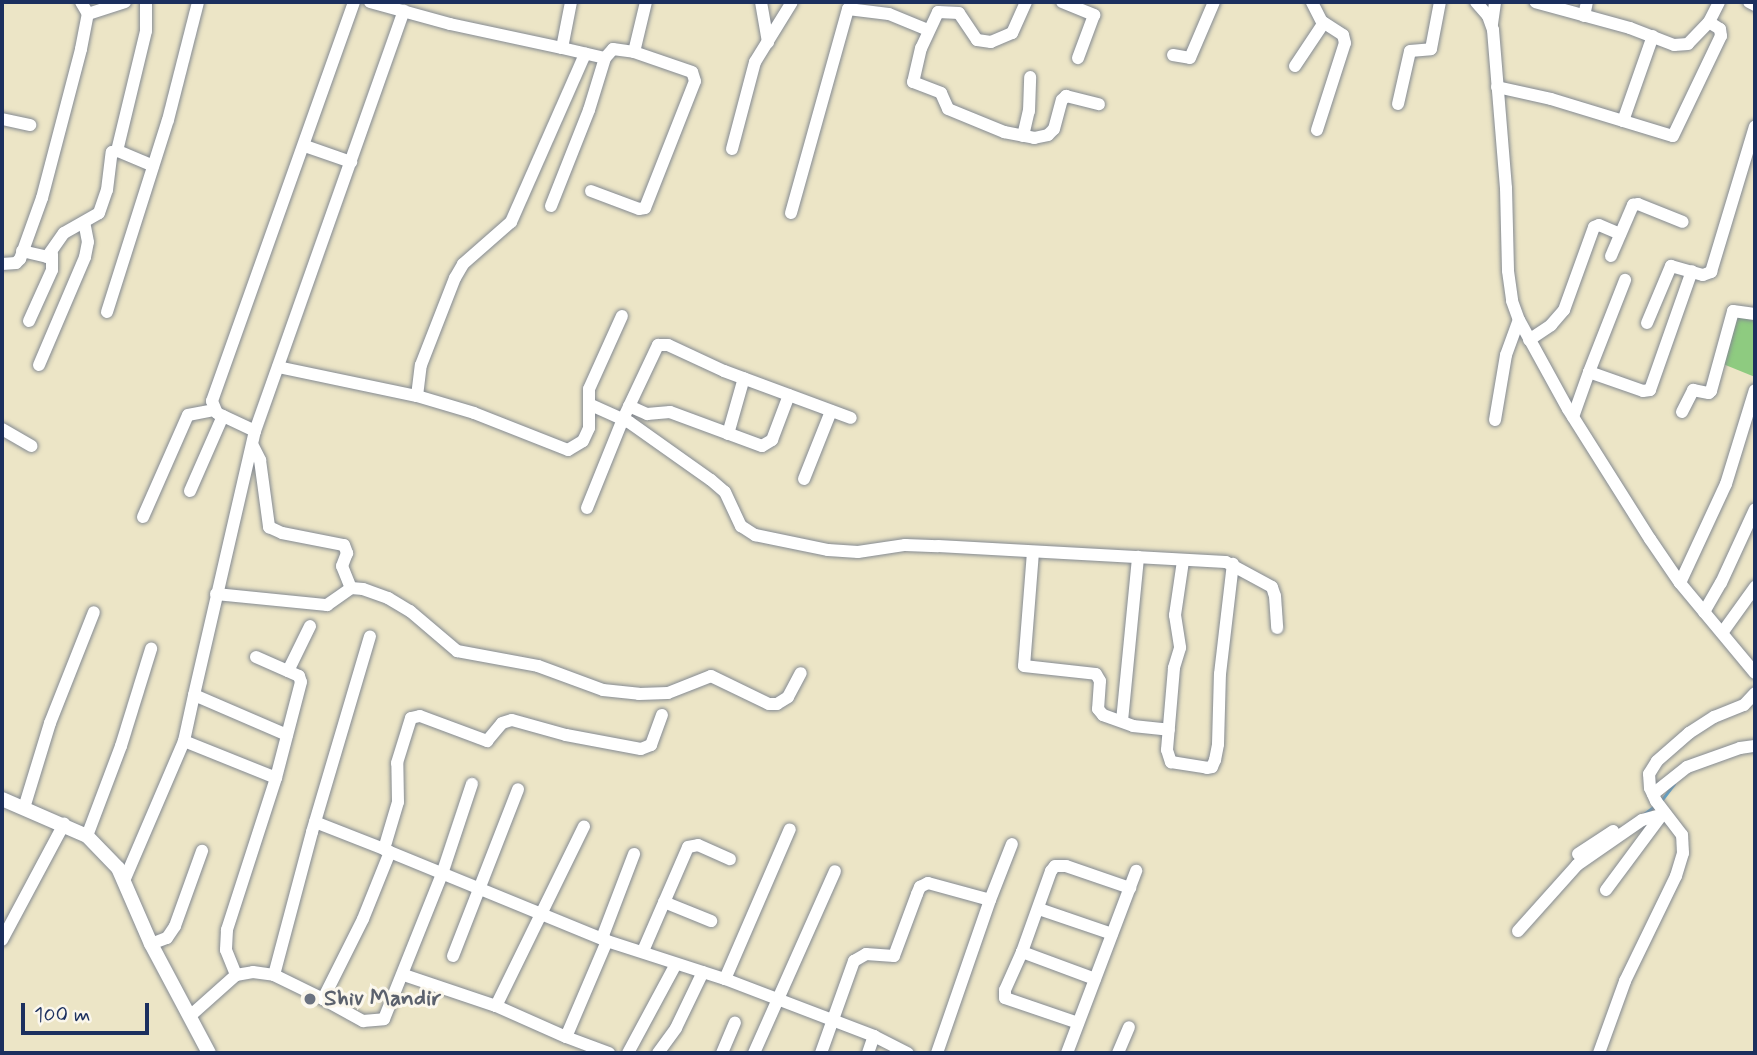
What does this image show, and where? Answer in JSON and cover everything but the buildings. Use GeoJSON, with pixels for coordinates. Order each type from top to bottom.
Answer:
{"type":"FeatureCollection","features":[{"type":"Feature","properties":{"kind":"main road"},"geometry":{"type":"LineString","coordinates":[[2,799],[87,836],[118,868],[151,944],[209,1053]]}},
{"type":"Feature","properties":{"kind":"street"},"geometry":{"type":"LineString","coordinates":[[2,264],[16,263],[47,181],[72,90],[88,14],[81,2]]}},
{"type":"Feature","properties":{"kind":"street"},"geometry":{"type":"LineString","coordinates":[[88,14],[107,5],[125,2]]}},
{"type":"Feature","properties":{"kind":"street"},"geometry":{"type":"LineString","coordinates":[[29,321],[52,270],[52,254],[64,233],[84,222],[103,206],[109,158],[117,151],[146,31],[146,2]]}},
{"type":"Feature","properties":{"kind":"street"},"geometry":{"type":"LineString","coordinates":[[107,312],[153,166],[198,2]]}},
{"type":"Feature","properties":{"kind":"street"},"geometry":{"type":"LineString","coordinates":[[190,491],[218,413],[212,401],[260,262],[305,146],[354,2]]}},
{"type":"Feature","properties":{"kind":"street"},"geometry":{"type":"LineString","coordinates":[[370,2],[605,58]]}},
{"type":"Feature","properties":{"kind":"street"},"geometry":{"type":"LineString","coordinates":[[424,17],[426,2]]}},
{"type":"Feature","properties":{"kind":"street"},"geometry":{"type":"LineString","coordinates":[[562,48],[571,2]]}},
{"type":"Feature","properties":{"kind":"street"},"geometry":{"type":"LineString","coordinates":[[634,52],[646,2]]}},
{"type":"Feature","properties":{"kind":"street"},"geometry":{"type":"LineString","coordinates":[[761,2],[768,42]]}},
{"type":"Feature","properties":{"kind":"street"},"geometry":{"type":"LineString","coordinates":[[732,149],[755,62],[792,2]]}},
{"type":"Feature","properties":{"kind":"street"},"geometry":{"type":"LineString","coordinates":[[836,2],[848,9],[876,8],[928,30]]}},
{"type":"Feature","properties":{"kind":"street"},"geometry":{"type":"LineString","coordinates":[[1026,2],[1017,26],[999,40],[983,43],[961,15],[947,10],[935,15],[913,76],[915,85],[941,93],[948,109],[1004,132],[1034,138],[1051,133],[1066,96],[1099,104]]}},
{"type":"Feature","properties":{"kind":"street"},"geometry":{"type":"LineString","coordinates":[[1062,2],[1094,15],[1078,58]]}},
{"type":"Feature","properties":{"kind":"street"},"geometry":{"type":"LineString","coordinates":[[1173,55],[1190,58],[1213,2]]}},
{"type":"Feature","properties":{"kind":"street"},"geometry":{"type":"LineString","coordinates":[[1312,2],[1323,22],[1343,35],[1345,43],[1317,130]]}},
{"type":"Feature","properties":{"kind":"street"},"geometry":{"type":"LineString","coordinates":[[1398,104],[1410,51],[1431,49],[1440,2]]}},
{"type":"Feature","properties":{"kind":"street"},"geometry":{"type":"LineString","coordinates":[[1476,2],[1492,24]]}},
{"type":"Feature","properties":{"kind":"street"},"geometry":{"type":"LineString","coordinates":[[1494,2],[1492,24],[1506,188],[1510,290],[1519,320],[1573,417],[1680,583],[1755,673]]}},
{"type":"Feature","properties":{"kind":"street"},"geometry":{"type":"LineString","coordinates":[[1535,2],[1684,46],[1709,22],[1719,2]]}},
{"type":"Feature","properties":{"kind":"street"},"geometry":{"type":"LineString","coordinates":[[1584,16],[1587,2]]}},
{"type":"Feature","properties":{"kind":"street"},"geometry":{"type":"LineString","coordinates":[[1749,2],[1755,5]]}},
{"type":"Feature","properties":{"kind":"street"},"geometry":{"type":"LineString","coordinates":[[791,214],[848,9]]}},
{"type":"Feature","properties":{"kind":"street"},"geometry":{"type":"LineString","coordinates":[[124,881],[184,741],[256,431],[404,11]]}},
{"type":"Feature","properties":{"kind":"street"},"geometry":{"type":"LineString","coordinates":[[1295,66],[1323,22]]}},
{"type":"Feature","properties":{"kind":"street"},"geometry":{"type":"LineString","coordinates":[[1497,87],[1552,99],[1668,136],[1675,135],[1721,36],[1720,29],[1709,22]]}},
{"type":"Feature","properties":{"kind":"street"},"geometry":{"type":"LineString","coordinates":[[1623,121],[1653,37]]}},
{"type":"Feature","properties":{"kind":"street"},"geometry":{"type":"LineString","coordinates":[[551,206],[589,110],[605,58],[613,49],[634,52],[692,72],[695,81],[645,208],[639,209],[590,191]]}},
{"type":"Feature","properties":{"kind":"street"},"geometry":{"type":"LineString","coordinates":[[417,396],[421,365],[455,278],[463,264],[511,222],[584,54]]}},
{"type":"Feature","properties":{"kind":"street"},"geometry":{"type":"LineString","coordinates":[[1023,136],[1029,111],[1030,78]]}},
{"type":"Feature","properties":{"kind":"street"},"geometry":{"type":"LineString","coordinates":[[2,119],[30,125]]}},
{"type":"Feature","properties":{"kind":"street"},"geometry":{"type":"LineString","coordinates":[[1647,323],[1671,265],[1703,275],[1711,272],[1751,162],[1755,126]]}},
{"type":"Feature","properties":{"kind":"street"},"geometry":{"type":"LineString","coordinates":[[305,146],[351,162]]}},
{"type":"Feature","properties":{"kind":"street"},"geometry":{"type":"LineString","coordinates":[[117,151],[153,166]]}},
{"type":"Feature","properties":{"kind":"street"},"geometry":{"type":"LineString","coordinates":[[1611,256],[1636,204],[1683,222]]}},
{"type":"Feature","properties":{"kind":"street"},"geometry":{"type":"LineString","coordinates":[[40,365],[85,257],[88,242],[84,222]]}},
{"type":"Feature","properties":{"kind":"street"},"geometry":{"type":"LineString","coordinates":[[1529,340],[1552,325],[1564,310],[1594,227],[1599,225],[1620,234]]}},
{"type":"Feature","properties":{"kind":"street"},"geometry":{"type":"LineString","coordinates":[[22,251],[42,257],[52,254]]}},
{"type":"Feature","properties":{"kind":"street"},"geometry":{"type":"LineString","coordinates":[[1590,372],[1643,391],[1650,390],[1692,271]]}},
{"type":"Feature","properties":{"kind":"street"},"geometry":{"type":"LineString","coordinates":[[1573,417],[1625,280]]}},
{"type":"Feature","properties":{"kind":"street"},"geometry":{"type":"LineString","coordinates":[[1682,412],[1693,390],[1709,393],[1712,391],[1733,311],[1755,314]]}},
{"type":"Feature","properties":{"kind":"street"},"geometry":{"type":"LineString","coordinates":[[278,367],[417,396],[474,413],[568,450],[583,441],[589,428],[589,389],[622,316]]}},
{"type":"Feature","properties":{"kind":"street"},"geometry":{"type":"LineString","coordinates":[[1495,420],[1508,345],[1519,320]]}},
{"type":"Feature","properties":{"kind":"street"},"geometry":{"type":"LineString","coordinates":[[587,508],[623,419],[658,345],[668,345],[744,378],[851,418]]}},
{"type":"Feature","properties":{"kind":"street"},"geometry":{"type":"LineString","coordinates":[[728,434],[744,378]]}},
{"type":"Feature","properties":{"kind":"street"},"geometry":{"type":"LineString","coordinates":[[1680,583],[1726,484],[1755,390]]}},
{"type":"Feature","properties":{"kind":"street"},"geometry":{"type":"LineString","coordinates":[[629,406],[647,414],[670,412],[766,445],[772,440],[789,395]]}},
{"type":"Feature","properties":{"kind":"street"},"geometry":{"type":"LineString","coordinates":[[591,405],[623,419],[672,449],[712,480],[725,492],[741,526],[755,535],[828,550],[858,552],[905,545],[1233,564],[1272,587],[1275,596],[1276,628]]}},
{"type":"Feature","properties":{"kind":"street"},"geometry":{"type":"LineString","coordinates":[[804,479],[831,411]]}},
{"type":"Feature","properties":{"kind":"street"},"geometry":{"type":"LineString","coordinates":[[143,517],[188,415],[218,413],[256,431]]}},
{"type":"Feature","properties":{"kind":"street"},"geometry":{"type":"LineString","coordinates":[[2,429],[32,446]]}},
{"type":"Feature","properties":{"kind":"street"},"geometry":{"type":"LineString","coordinates":[[253,446],[262,471],[269,527],[282,533],[344,545],[347,554],[342,566],[351,588]]}},
{"type":"Feature","properties":{"kind":"street"},"geometry":{"type":"LineString","coordinates":[[1704,612],[1721,583],[1755,509]]}},
{"type":"Feature","properties":{"kind":"street"},"geometry":{"type":"LineString","coordinates":[[1033,552],[1024,666],[1096,674],[1100,681],[1098,709],[1103,715],[1133,726],[1169,730]]}},
{"type":"Feature","properties":{"kind":"street"},"geometry":{"type":"LineString","coordinates":[[1122,721],[1138,557]]}},
{"type":"Feature","properties":{"kind":"street"},"geometry":{"type":"LineString","coordinates":[[1183,561],[1175,615],[1180,648],[1174,668],[1167,750],[1171,762],[1212,767],[1218,744],[1220,674],[1233,564]]}},
{"type":"Feature","properties":{"kind":"street"},"geometry":{"type":"LineString","coordinates":[[1721,633],[1755,587]]}},
{"type":"Feature","properties":{"kind":"street"},"geometry":{"type":"LineString","coordinates":[[216,594],[327,605],[351,588]]}},
{"type":"Feature","properties":{"kind":"street"},"geometry":{"type":"LineString","coordinates":[[351,588],[388,598],[410,611],[457,651],[538,666],[603,690],[639,694],[668,693],[711,676],[769,704],[777,704],[788,696],[801,673]]}},
{"type":"Feature","properties":{"kind":"street"},"geometry":{"type":"LineString","coordinates":[[24,808],[50,723],[94,612]]}},
{"type":"Feature","properties":{"kind":"street"},"geometry":{"type":"LineString","coordinates":[[288,671],[310,626]]}},
{"type":"Feature","properties":{"kind":"street"},"geometry":{"type":"LineString","coordinates":[[274,975],[315,822],[370,635]]}},
{"type":"Feature","properties":{"kind":"street"},"geometry":{"type":"LineString","coordinates":[[87,836],[121,746],[151,649]]}},
{"type":"Feature","properties":{"kind":"street"},"geometry":{"type":"LineString","coordinates":[[236,975],[226,950],[227,930],[275,778],[301,682],[299,676],[256,657]]}},
{"type":"Feature","properties":{"kind":"street"},"geometry":{"type":"LineString","coordinates":[[1599,1053],[1625,981],[1680,864],[1684,842],[1659,806],[1648,778],[1657,761],[1689,733],[1714,717],[1744,705],[1755,693]]}},
{"type":"Feature","properties":{"kind":"street"},"geometry":{"type":"LineString","coordinates":[[194,695],[287,735]]}},
{"type":"Feature","properties":{"kind":"street"},"geometry":{"type":"LineString","coordinates":[[323,999],[363,919],[387,850],[398,802],[400,750],[408,723],[415,716],[487,741],[502,723],[512,720],[566,735],[641,749],[651,745],[662,715]]}},
{"type":"Feature","properties":{"kind":"street"},"geometry":{"type":"LineString","coordinates":[[184,741],[275,778]]}},
{"type":"Feature","properties":{"kind":"street"},"geometry":{"type":"LineString","coordinates":[[1606,890],[1687,767],[1740,748],[1755,746]]}},
{"type":"Feature","properties":{"kind":"street"},"geometry":{"type":"LineString","coordinates":[[190,1016],[236,975],[253,972],[274,975],[363,1021],[384,1019],[404,975],[442,874],[472,784]]}},
{"type":"Feature","properties":{"kind":"street"},"geometry":{"type":"LineString","coordinates":[[453,956],[518,789]]}},
{"type":"Feature","properties":{"kind":"street"},"geometry":{"type":"LineString","coordinates":[[1578,854],[1659,806]]}},
{"type":"Feature","properties":{"kind":"street"},"geometry":{"type":"LineString","coordinates":[[1518,931],[1577,865],[1659,806]]}},
{"type":"Feature","properties":{"kind":"street"},"geometry":{"type":"LineString","coordinates":[[315,822],[605,940],[725,979],[874,1036],[908,1053]]}},
{"type":"Feature","properties":{"kind":"street"},"geometry":{"type":"LineString","coordinates":[[2,940],[64,824]]}},
{"type":"Feature","properties":{"kind":"street"},"geometry":{"type":"LineString","coordinates":[[496,1006],[584,826]]}},
{"type":"Feature","properties":{"kind":"street"},"geometry":{"type":"LineString","coordinates":[[725,979],[790,829]]}},
{"type":"Feature","properties":{"kind":"street"},"geometry":{"type":"LineString","coordinates":[[937,1053],[1012,844]]}},
{"type":"Feature","properties":{"kind":"street"},"geometry":{"type":"LineString","coordinates":[[643,951],[690,845],[698,845],[730,859]]}},
{"type":"Feature","properties":{"kind":"street"},"geometry":{"type":"LineString","coordinates":[[151,944],[167,938],[176,926],[202,851]]}},
{"type":"Feature","properties":{"kind":"street"},"geometry":{"type":"LineString","coordinates":[[566,1037],[605,940],[634,854]]}},
{"type":"Feature","properties":{"kind":"street"},"geometry":{"type":"LineString","coordinates":[[1078,1023],[1005,998],[1005,990],[1055,866],[1066,866],[1130,888]]}},
{"type":"Feature","properties":{"kind":"street"},"geometry":{"type":"LineString","coordinates":[[754,1053],[835,871]]}},
{"type":"Feature","properties":{"kind":"street"},"geometry":{"type":"LineString","coordinates":[[1066,1053],[1136,871]]}},
{"type":"Feature","properties":{"kind":"street"},"geometry":{"type":"LineString","coordinates":[[821,1053],[854,961],[866,954],[890,957],[898,952],[920,887],[936,883],[990,900]]}},
{"type":"Feature","properties":{"kind":"street"},"geometry":{"type":"LineString","coordinates":[[664,902],[711,921]]}},
{"type":"Feature","properties":{"kind":"street"},"geometry":{"type":"LineString","coordinates":[[1039,909],[1112,934]]}},
{"type":"Feature","properties":{"kind":"street"},"geometry":{"type":"LineString","coordinates":[[1022,951],[1095,979]]}},
{"type":"Feature","properties":{"kind":"street"},"geometry":{"type":"LineString","coordinates":[[628,1053],[676,964]]}},
{"type":"Feature","properties":{"kind":"street"},"geometry":{"type":"LineString","coordinates":[[658,1053],[676,1028],[704,972]]}},
{"type":"Feature","properties":{"kind":"street"},"geometry":{"type":"LineString","coordinates":[[404,975],[496,1006],[609,1053]]}},
{"type":"Feature","properties":{"kind":"street"},"geometry":{"type":"LineString","coordinates":[[722,1053],[735,1023]]}},
{"type":"Feature","properties":{"kind":"street"},"geometry":{"type":"LineString","coordinates":[[1118,1053],[1129,1027]]}},
{"type":"Feature","properties":{"kind":"street"},"geometry":{"type":"LineString","coordinates":[[868,1053],[874,1036]]}},
{"type":"Feature","properties":{"kind":"green space"},"geometry":{"type":"Polygon","coordinates":[[[1739,314],[1755,316],[1755,377],[1723,364],[1739,314]]]}},
{"type":"Feature","properties":{"kind":"waterway"},"geometry":{"type":"LineString","coordinates":[[1661,801],[1674,784]]}},
{"type":"Feature","properties":{"kind":"waterway"},"geometry":{"type":"LineString","coordinates":[[1644,814],[1656,805]]}},
{"type":"Feature","properties":{"kind":"place","name":"Shiv Mandir"},"geometry":{"type":"Point","coordinates":[310,999]}}]}
